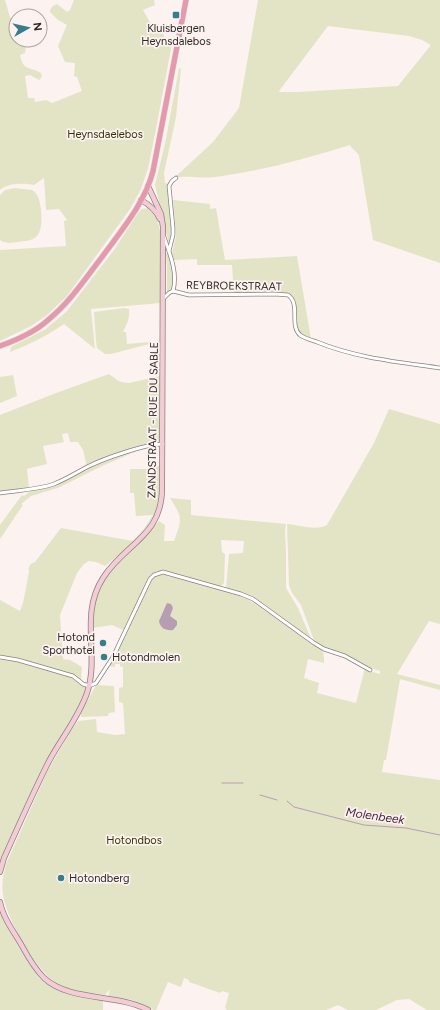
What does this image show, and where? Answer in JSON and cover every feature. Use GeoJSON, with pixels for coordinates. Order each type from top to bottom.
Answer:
{"type":"FeatureCollection","features":[{"type":"Feature","properties":{"kind":"main road"},"geometry":{"type":"LineString","coordinates":[[0,346],[38,328],[64,306],[117,236],[141,200],[154,171],[186,0]]}},
{"type":"Feature","properties":{"kind":"main road","name":"ZANDSTRAAT - RUE DU SABLE"},"geometry":{"type":"LineString","coordinates":[[0,872],[4,858],[47,765],[84,702],[91,667],[90,613],[93,598],[100,582],[108,571],[140,539],[156,519],[162,499],[163,221],[148,186]]}},
{"type":"Feature","properties":{"kind":"main road","name":"ZANDSTRAAT - RUE DU SABLE"},"geometry":{"type":"LineString","coordinates":[[141,200],[158,214],[163,234]]}},
{"type":"Feature","properties":{"kind":"main road"},"geometry":{"type":"LineString","coordinates":[[0,902],[4,915],[29,958],[38,972],[48,982],[64,990],[130,1002],[148,1010]]}},
{"type":"Feature","properties":{"kind":"street"},"geometry":{"type":"LineString","coordinates":[[169,251],[173,235],[169,186],[176,178]]}},
{"type":"Feature","properties":{"kind":"street"},"geometry":{"type":"LineString","coordinates":[[163,234],[176,280],[172,291]]}},
{"type":"Feature","properties":{"kind":"street","name":"REYBROEKSTRAAT"},"geometry":{"type":"LineString","coordinates":[[163,299],[172,291],[189,295],[275,294],[288,296],[293,302],[297,331],[303,337],[333,348],[370,357],[440,368]]}},
{"type":"Feature","properties":{"kind":"street"},"geometry":{"type":"LineString","coordinates":[[0,493],[44,487],[63,480],[90,465],[108,458],[154,444],[163,444]]}},
{"type":"Feature","properties":{"kind":"street"},"geometry":{"type":"LineString","coordinates":[[0,657],[73,676],[87,685],[96,683],[113,657],[150,579],[154,575],[163,572],[242,594],[253,599],[314,643],[324,649],[345,656],[370,670]]}},
{"type":"Feature","properties":{"kind":"green space","name":"Heynsdaelebos"},"geometry":{"type":"Polygon","coordinates":[[[0,0],[5,0],[8,10],[8,48],[26,48],[25,53],[20,55],[23,64],[41,73],[42,77],[39,80],[30,75],[25,76],[28,98],[34,98],[35,102],[46,100],[52,103],[82,91],[77,77],[74,76],[75,63],[65,62],[58,46],[67,25],[58,20],[50,12],[52,7],[57,4],[67,12],[70,10],[74,0],[154,0],[155,5],[143,10],[152,26],[159,28],[158,33],[164,34],[163,42],[172,44],[148,169],[141,189],[130,209],[67,296],[46,316],[31,326],[0,341],[0,250],[66,246],[64,221],[67,220],[59,209],[46,210],[44,178],[34,185],[16,184],[7,186],[0,190],[0,0]]]}},
{"type":"Feature","properties":{"kind":"green space"},"geometry":{"type":"Polygon","coordinates":[[[258,0],[440,0],[440,263],[373,240],[359,156],[350,145],[300,160],[266,168],[210,177],[174,178],[213,142],[239,108],[258,0]],[[328,26],[279,91],[298,92],[398,86],[431,45],[422,40],[409,36],[328,26]]]}},
{"type":"Feature","properties":{"kind":"green space"},"geometry":{"type":"Polygon","coordinates":[[[179,68],[181,69],[176,117],[164,173],[165,183],[168,184],[172,230],[169,244],[155,185],[166,139],[179,68]]]}},
{"type":"Feature","properties":{"kind":"green space"},"geometry":{"type":"Polygon","coordinates":[[[14,188],[32,190],[36,194],[39,201],[42,218],[39,234],[34,238],[25,241],[6,243],[0,240],[0,195],[5,190],[14,188]]]}},
{"type":"Feature","properties":{"kind":"green space"},"geometry":{"type":"Polygon","coordinates":[[[173,200],[210,204],[210,209],[216,208],[225,260],[297,256],[311,339],[298,329],[296,324],[296,306],[290,295],[234,294],[232,265],[197,265],[197,259],[174,260],[172,253],[176,236],[173,200]]]}},
{"type":"Feature","properties":{"kind":"green space"},"geometry":{"type":"Polygon","coordinates":[[[149,208],[156,215],[160,231],[161,303],[91,309],[95,349],[64,324],[38,340],[10,352],[11,347],[46,329],[67,311],[114,250],[138,213],[142,209],[149,208]]]}},
{"type":"Feature","properties":{"kind":"green space"},"geometry":{"type":"Polygon","coordinates":[[[167,253],[172,264],[174,274],[174,284],[169,292],[167,290],[167,253]]]}},
{"type":"Feature","properties":{"kind":"green space"},"geometry":{"type":"Polygon","coordinates":[[[124,308],[129,309],[129,318],[123,332],[126,332],[127,344],[149,342],[149,344],[111,354],[105,354],[97,348],[94,312],[124,308]]]}},
{"type":"Feature","properties":{"kind":"green space"},"geometry":{"type":"Polygon","coordinates":[[[109,374],[126,383],[160,376],[160,442],[131,450],[87,467],[83,450],[78,442],[70,442],[68,433],[62,434],[64,442],[43,446],[47,464],[27,469],[29,488],[0,492],[0,415],[109,374]]]}},
{"type":"Feature","properties":{"kind":"green space"},"geometry":{"type":"Polygon","coordinates":[[[13,375],[17,396],[0,403],[0,377],[13,375]]]}},
{"type":"Feature","properties":{"kind":"green space","name":"Hotondbos"},"geometry":{"type":"Polygon","coordinates":[[[389,409],[440,424],[440,624],[429,621],[397,674],[440,685],[440,690],[400,679],[386,760],[384,760],[382,772],[440,780],[440,1010],[427,1010],[409,999],[397,1000],[376,1010],[348,1010],[338,1005],[326,1010],[227,1010],[225,1008],[229,993],[222,991],[220,993],[189,982],[189,980],[184,978],[181,987],[168,982],[156,1010],[154,1010],[132,1000],[108,996],[110,989],[105,995],[73,989],[55,982],[47,976],[31,955],[9,915],[2,890],[6,864],[47,772],[78,721],[96,719],[97,732],[116,735],[125,734],[123,703],[119,702],[119,688],[123,687],[123,667],[120,666],[120,664],[115,664],[115,667],[109,666],[153,578],[159,575],[169,575],[233,593],[249,600],[322,650],[324,663],[308,659],[304,678],[319,683],[317,693],[356,703],[365,668],[369,671],[380,674],[380,671],[315,643],[301,605],[292,593],[289,585],[287,524],[313,528],[327,525],[374,443],[389,409]]]}},
{"type":"Feature","properties":{"kind":"green space"},"geometry":{"type":"Polygon","coordinates":[[[130,453],[58,488],[31,496],[21,504],[23,505],[0,539],[0,525],[22,495],[24,496],[32,490],[46,487],[86,469],[130,453]]]}},
{"type":"Feature","properties":{"kind":"green space"},"geometry":{"type":"Polygon","coordinates":[[[156,466],[160,466],[160,494],[155,513],[150,522],[137,539],[105,566],[89,561],[84,564],[77,573],[60,615],[63,659],[70,660],[82,667],[81,681],[87,685],[80,706],[44,765],[0,862],[0,600],[20,611],[23,603],[29,567],[35,562],[61,528],[133,541],[143,530],[153,515],[136,516],[134,493],[130,493],[130,469],[148,469],[148,473],[156,472],[156,466]]]}},
{"type":"Feature","properties":{"kind":"green space"},"geometry":{"type":"Polygon","coordinates":[[[170,498],[191,500],[191,515],[286,524],[286,588],[298,608],[312,641],[253,598],[226,588],[229,554],[243,553],[244,541],[221,540],[222,552],[225,554],[224,583],[220,587],[164,571],[157,571],[149,579],[123,630],[112,625],[92,628],[93,615],[98,594],[109,574],[117,565],[144,539],[159,521],[165,525],[164,541],[174,541],[179,528],[180,519],[170,498]]]}},
{"type":"Feature","properties":{"kind":"green space"},"geometry":{"type":"Polygon","coordinates":[[[96,685],[114,686],[115,712],[109,713],[108,716],[81,717],[81,713],[96,685]]]}},
{"type":"Feature","properties":{"kind":"green space"},"geometry":{"type":"Polygon","coordinates":[[[0,913],[6,926],[29,964],[42,981],[58,990],[75,996],[103,1000],[103,1010],[0,1010],[0,913]]]}},
{"type":"Feature","properties":{"kind":"shaded area"},"geometry":{"type":"Polygon","coordinates":[[[167,603],[171,604],[173,608],[170,616],[177,621],[177,625],[173,630],[164,628],[161,626],[159,621],[167,603]]]}},
{"type":"Feature","properties":{"kind":"waterway","name":"Molenbeek"},"geometry":{"type":"LineString","coordinates":[[222,783],[243,783]]}},
{"type":"Feature","properties":{"kind":"waterway","name":"Molenbeek"},"geometry":{"type":"LineString","coordinates":[[260,795],[277,800]]}},
{"type":"Feature","properties":{"kind":"waterway","name":"Molenbeek"},"geometry":{"type":"LineString","coordinates":[[287,801],[294,807],[364,825],[406,828],[440,835]]}},
{"type":"Feature","properties":{"kind":"place","name":"Kluisbergen Heynsdalebos"},"geometry":{"type":"Point","coordinates":[176,15]}},
{"type":"Feature","properties":{"kind":"place","name":"Hotond Sporthotel"},"geometry":{"type":"Point","coordinates":[103,643]}},
{"type":"Feature","properties":{"kind":"place","name":"Hotondmolen"},"geometry":{"type":"Point","coordinates":[104,657]}},
{"type":"Feature","properties":{"kind":"place","name":"Hotondberg"},"geometry":{"type":"Point","coordinates":[61,878]}}]}
